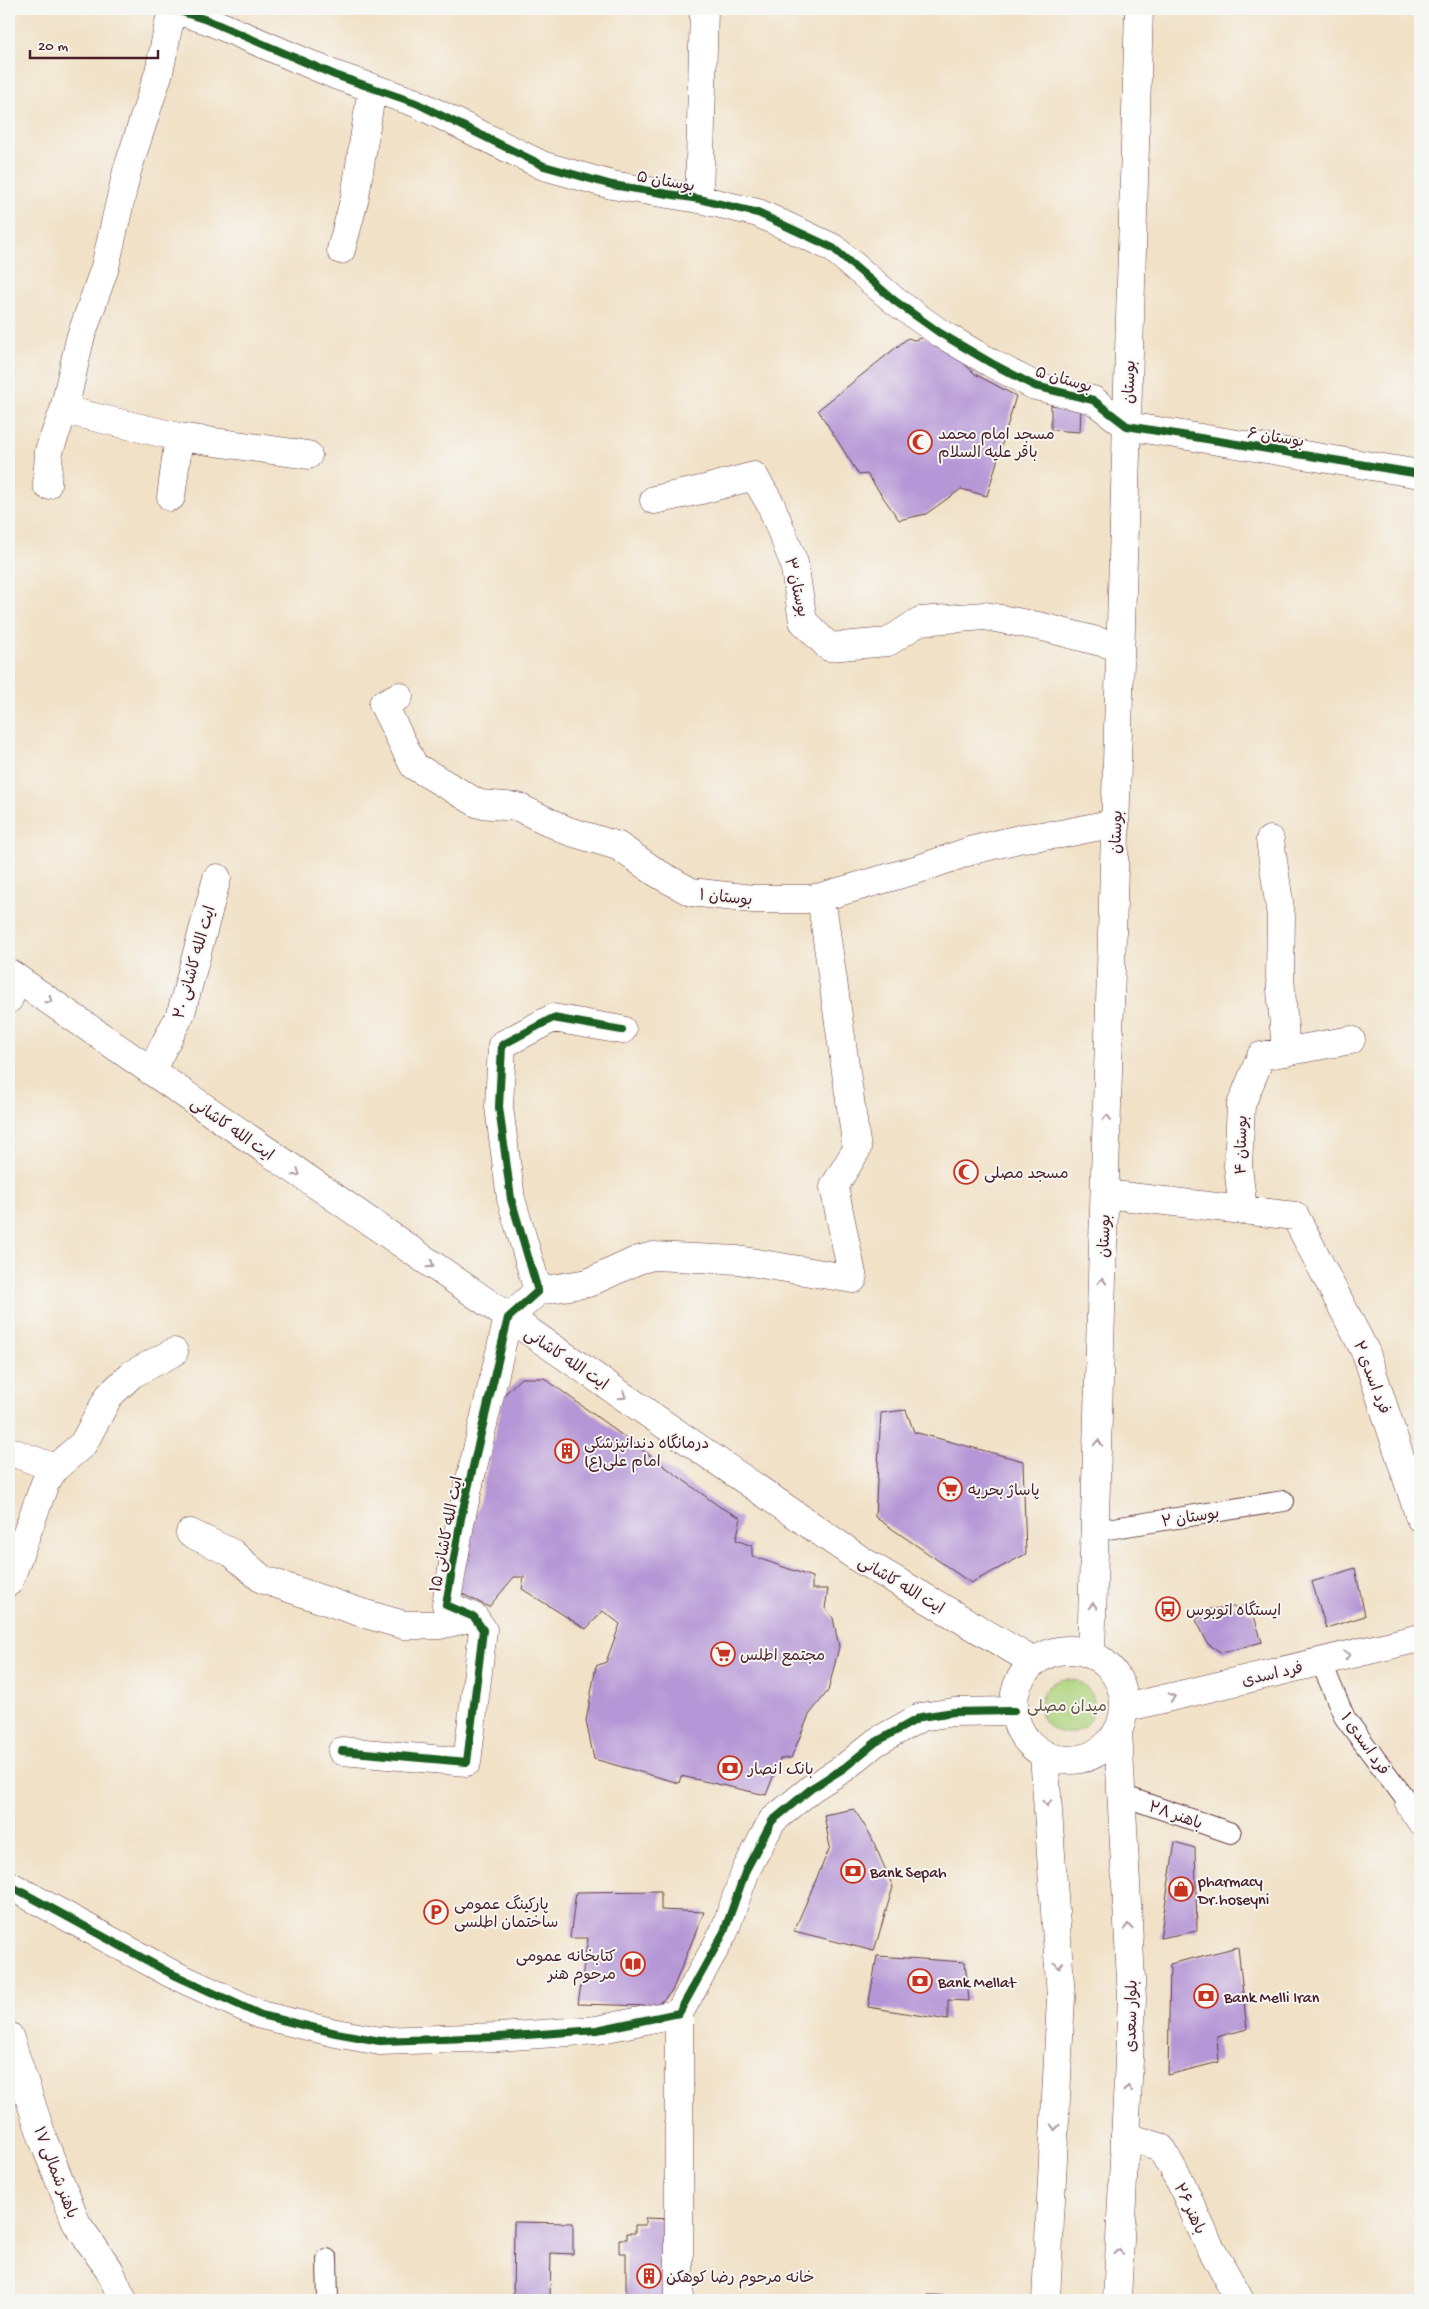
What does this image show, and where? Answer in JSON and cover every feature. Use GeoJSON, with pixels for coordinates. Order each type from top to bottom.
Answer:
{"type":"FeatureCollection","features":[{"type":"Feature","properties":{"kind":"street","name":"بوستان ۵"},"geometry":{"type":"LineString","coordinates":[[172,9],[207,20],[335,75],[416,103],[544,166],[612,185],[699,200],[758,213],[833,248],[895,301],[940,333],[1034,386],[1093,400],[1127,426]]}},
{"type":"Feature","properties":{"kind":"street"},"geometry":{"type":"LineString","coordinates":[[47,485],[49,451],[64,410],[80,339],[105,267],[127,171],[159,72],[172,9]]}},
{"type":"Feature","properties":{"kind":"street"},"geometry":{"type":"LineString","coordinates":[[699,200],[704,9]]}},
{"type":"Feature","properties":{"kind":"street","name":"بوستان"},"geometry":{"type":"LineString","coordinates":[[1091,1654],[1139,9]]}},
{"type":"Feature","properties":{"kind":"street"},"geometry":{"type":"LineString","coordinates":[[341,250],[355,197],[372,88]]}},
{"type":"Feature","properties":{"kind":"street"},"geometry":{"type":"LineString","coordinates":[[64,410],[179,437],[308,455]]}},
{"type":"Feature","properties":{"kind":"street","name":"بوستان ۶"},"geometry":{"type":"LineString","coordinates":[[1127,426],[1420,474]]}},
{"type":"Feature","properties":{"kind":"street"},"geometry":{"type":"LineString","coordinates":[[170,497],[179,437]]}},
{"type":"Feature","properties":{"kind":"street","name":"بوستان ۳"},"geometry":{"type":"LineString","coordinates":[[654,500],[754,476],[771,505],[794,563],[803,621],[830,648],[888,642],[920,621],[984,616],[1043,627],[1120,648]]}},
{"type":"Feature","properties":{"kind":"street","name":"بوستان ۱"},"geometry":{"type":"LineString","coordinates":[[399,696],[383,704],[414,766],[479,804],[518,807],[568,831],[618,846],[691,892],[753,899],[807,899],[821,897],[919,869],[973,850],[1023,838],[1061,834],[1115,823]]}},
{"type":"Feature","properties":{"kind":"street"},"geometry":{"type":"LineString","coordinates":[[1270,840],[1282,916],[1280,976],[1286,1052]]}},
{"type":"Feature","properties":{"kind":"street","name":"ایت الله کاشانی ۲۰"},"geometry":{"type":"LineString","coordinates":[[150,1071],[180,1013],[217,878]]}},
{"type":"Feature","properties":{"kind":"street"},"geometry":{"type":"LineString","coordinates":[[508,1318],[538,1291],[588,1283],[638,1260],[653,1256],[738,1260],[853,1279],[834,1187],[857,1148],[821,897]]}},
{"type":"Feature","properties":{"kind":"street","name":"ایت الله کاشانی"},"geometry":{"type":"LineString","coordinates":[[11,983],[150,1071],[861,1560],[1034,1662]]}},
{"type":"Feature","properties":{"kind":"street"},"geometry":{"type":"LineString","coordinates":[[538,1291],[511,1199],[499,1107],[502,1045],[552,1018],[622,1030]]}},
{"type":"Feature","properties":{"kind":"street","name":"بوستان ۴"},"geometry":{"type":"LineString","coordinates":[[1243,1210],[1238,1166],[1241,1105],[1262,1056],[1352,1040]]}},
{"type":"Feature","properties":{"kind":"street"},"geometry":{"type":"LineString","coordinates":[[1104,1194],[1243,1210]]}},
{"type":"Feature","properties":{"kind":"street","name":"فرد اسدی ۲"},"geometry":{"type":"LineString","coordinates":[[1243,1210],[1295,1216],[1366,1353],[1420,1518]]}},
{"type":"Feature","properties":{"kind":"street","name":"ایت الله کاشانی ۱۵"},"geometry":{"type":"LineString","coordinates":[[474,1617],[446,1605],[461,1518],[508,1318]]}},
{"type":"Feature","properties":{"kind":"street"},"geometry":{"type":"LineString","coordinates":[[9,1582],[46,1482],[55,1468],[83,1444],[114,1390],[132,1374],[174,1352]]}},
{"type":"Feature","properties":{"kind":"street"},"geometry":{"type":"LineString","coordinates":[[9,1451],[55,1468]]}},
{"type":"Feature","properties":{"kind":"street"},"geometry":{"type":"LineString","coordinates":[[190,1534],[232,1553],[262,1579],[362,1614],[404,1625],[439,1625],[474,1617],[483,1630],[468,1762],[342,1752]]}},
{"type":"Feature","properties":{"kind":"street","name":"فرد اسدی"},"geometry":{"type":"LineString","coordinates":[[1121,1720],[1321,1662],[1420,1638]]}},
{"type":"Feature","properties":{"kind":"street"},"geometry":{"type":"LineString","coordinates":[[1068,1650],[1091,1654],[1106,1663],[1116,1676],[1123,1691],[1121,1720],[1108,1745],[1094,1755],[1077,1760],[1060,1759],[1044,1754],[1030,1744],[1019,1728],[1014,1711],[1015,1693],[1022,1676],[1034,1662],[1044,1656],[1068,1650]]}},
{"type":"Feature","properties":{"kind":"street"},"geometry":{"type":"LineString","coordinates":[[679,2300],[679,2013],[724,1932],[746,1870],[772,1821],[812,1788],[844,1768],[876,1742],[921,1718],[954,1712],[1014,1711]]}},
{"type":"Feature","properties":{"kind":"street","name":"بلوار سعدی"},"geometry":{"type":"LineString","coordinates":[[1117,2300],[1132,1999],[1121,1795],[1121,1720]]}},
{"type":"Feature","properties":{"kind":"street"},"geometry":{"type":"LineString","coordinates":[[1044,1754],[1061,1997],[1046,2300]]}},
{"type":"Feature","properties":{"kind":"street"},"geometry":{"type":"LineString","coordinates":[[9,1884],[170,1973],[261,2015],[336,2033],[380,2041],[498,2037],[597,2030],[679,2013]]}},
{"type":"Feature","properties":{"kind":"street","name":"باهنر شمالی ۱۷"},"geometry":{"type":"LineString","coordinates":[[9,2036],[44,2142],[77,2224],[109,2269],[122,2300]]}},
{"type":"Feature","properties":{"kind":"street","name":"باهنر ۲۶"},"geometry":{"type":"LineString","coordinates":[[1125,2136],[1160,2147],[1181,2183],[1207,2241],[1240,2300]]}},
{"type":"Feature","properties":{"kind":"lane","name":"بوستان ۲"},"geometry":{"type":"LineString","coordinates":[[1095,1531],[1284,1501]]}},
{"type":"Feature","properties":{"kind":"lane","name":"فرد اسدی ۱"},"geometry":{"type":"LineString","coordinates":[[1321,1662],[1345,1718],[1415,1813]]}},
{"type":"Feature","properties":{"kind":"lane","name":"باهنر ۲۸"},"geometry":{"type":"LineString","coordinates":[[1121,1795],[1231,1833]]}},
{"type":"Feature","properties":{"kind":"lane"},"geometry":{"type":"LineString","coordinates":[[327,2259],[328,2300]]}},
{"type":"Feature","properties":{"kind":"green space","name":"میدان مصلی"},"geometry":{"type":"Polygon","coordinates":[[[1067,1679],[1077,1681],[1086,1687],[1092,1696],[1094,1706],[1092,1716],[1086,1725],[1077,1731],[1067,1733],[1057,1731],[1048,1725],[1042,1716],[1040,1706],[1042,1696],[1048,1687],[1057,1681],[1067,1679]]]}},
{"type":"Feature","properties":{"kind":"building","name":"مسجد امام محمد باقر علیه السلام"},"geometry":{"type":"Polygon","coordinates":[[[925,337],[951,351],[975,374],[1016,396],[987,496],[961,489],[926,514],[899,520],[867,474],[859,475],[818,410],[908,338],[914,340],[925,337]]]}},
{"type":"Feature","properties":{"kind":"building"},"geometry":{"type":"Polygon","coordinates":[[[1051,405],[1081,407],[1080,432],[1051,430],[1051,405]]]}},
{"type":"Feature","properties":{"kind":"building"},"geometry":{"type":"Polygon","coordinates":[[[521,1378],[544,1378],[720,1507],[741,1518],[736,1540],[752,1546],[752,1556],[812,1577],[812,1589],[828,1589],[825,1608],[833,1618],[839,1647],[828,1691],[809,1715],[791,1758],[780,1759],[766,1795],[681,1776],[679,1783],[594,1759],[586,1721],[596,1666],[606,1662],[620,1624],[603,1611],[586,1629],[522,1589],[524,1577],[514,1577],[489,1607],[458,1592],[504,1395],[521,1378]]]}},
{"type":"Feature","properties":{"kind":"building","name":"پاساژ بحریه"},"geometry":{"type":"Polygon","coordinates":[[[906,1410],[914,1432],[1023,1461],[1026,1554],[971,1583],[875,1517],[881,1413],[906,1410]]]}},
{"type":"Feature","properties":{"kind":"building"},"geometry":{"type":"Polygon","coordinates":[[[1355,1568],[1365,1616],[1326,1628],[1312,1582],[1355,1568]]]}},
{"type":"Feature","properties":{"kind":"building"},"geometry":{"type":"Polygon","coordinates":[[[1246,1606],[1247,1613],[1253,1613],[1262,1642],[1222,1653],[1208,1644],[1196,1620],[1210,1609],[1246,1606]]]}},
{"type":"Feature","properties":{"kind":"building","name":"Bank Sepah"},"geometry":{"type":"Polygon","coordinates":[[[854,1809],[871,1836],[893,1887],[874,1951],[794,1931],[830,1847],[824,1815],[854,1809]]]}},
{"type":"Feature","properties":{"kind":"building","name":"pharmacy Dr.hoseyni"},"geometry":{"type":"Polygon","coordinates":[[[1175,1842],[1195,1848],[1197,1931],[1160,1938],[1175,1842]]]}},
{"type":"Feature","properties":{"kind":"building","name":"کتابخانه عمومی مرحوم هنر"},"geometry":{"type":"Polygon","coordinates":[[[661,1891],[661,1910],[704,1912],[672,1991],[662,2001],[651,2006],[578,2004],[588,1938],[570,1938],[576,1892],[661,1891]]]}},
{"type":"Feature","properties":{"kind":"building","name":"Bank Melli Iran"},"geometry":{"type":"Polygon","coordinates":[[[1238,1947],[1247,2029],[1217,2037],[1219,2062],[1168,2075],[1170,1964],[1238,1947]]]}},
{"type":"Feature","properties":{"kind":"building","name":"Bank Mellat"},"geometry":{"type":"Polygon","coordinates":[[[877,1956],[965,1962],[969,2001],[948,2000],[948,2020],[868,2007],[877,1956]]]}},
{"type":"Feature","properties":{"kind":"building","name":"خانه مرحوم رضا کوهکن"},"geometry":{"type":"Polygon","coordinates":[[[645,2218],[673,2219],[671,2300],[626,2300],[626,2253],[619,2253],[619,2239],[627,2239],[627,2233],[635,2233],[635,2225],[645,2225],[645,2218]]]}},
{"type":"Feature","properties":{"kind":"building"},"geometry":{"type":"Polygon","coordinates":[[[514,2222],[573,2223],[573,2254],[551,2253],[550,2300],[513,2300],[514,2222]]]}},
{"type":"Feature","properties":{"kind":"building"},"geometry":{"type":"Polygon","coordinates":[[[928,2295],[1017,2298],[1017,2300],[926,2300],[928,2295]]]}},
{"type":"Feature","properties":{"kind":"cycle path"},"geometry":{"type":"LineString","coordinates":[[173,9],[207,20],[335,75],[416,103],[544,166],[612,185],[699,199],[758,213],[833,248],[895,301],[940,333],[991,363],[1035,386],[1093,400],[1127,426],[1420,474]]}},
{"type":"Feature","properties":{"kind":"cycle path"},"geometry":{"type":"LineString","coordinates":[[342,1751],[467,1762],[483,1630],[474,1617],[446,1605],[461,1518],[508,1318],[538,1291],[511,1199],[499,1107],[502,1045],[553,1018],[622,1030]]}},
{"type":"Feature","properties":{"kind":"cycle path"},"geometry":{"type":"LineString","coordinates":[[9,1885],[170,1973],[261,2015],[336,2033],[380,2041],[498,2037],[597,2030],[679,2013],[724,1932],[746,1870],[772,1821],[812,1788],[844,1768],[876,1742],[921,1717],[954,1712],[1014,1711]]}},
{"type":"Feature","properties":{"kind":"place","name":"مسجد امام محمد باقر علیه السلام"},"geometry":{"type":"Point","coordinates":[920,442]}},
{"type":"Feature","properties":{"kind":"place","name":"مسجد مصلی"},"geometry":{"type":"Point","coordinates":[966,1172]}},
{"type":"Feature","properties":{"kind":"place","name":"درمانگاه دندانپزشکی امام علی(ع)"},"geometry":{"type":"Point","coordinates":[567,1451]}},
{"type":"Feature","properties":{"kind":"place","name":"پاساژ بحریه"},"geometry":{"type":"Point","coordinates":[950,1489]}},
{"type":"Feature","properties":{"kind":"place","name":"ایستگاه اتوبوس"},"geometry":{"type":"Point","coordinates":[1168,1609]}},
{"type":"Feature","properties":{"kind":"place","name":"مجتمع اطلس"},"geometry":{"type":"Point","coordinates":[723,1654]}},
{"type":"Feature","properties":{"kind":"place","name":"بانک انصار"},"geometry":{"type":"Point","coordinates":[730,1768]}},
{"type":"Feature","properties":{"kind":"place","name":"Bank Sepah"},"geometry":{"type":"Point","coordinates":[853,1871]}},
{"type":"Feature","properties":{"kind":"place","name":"pharmacy Dr.hoseyni"},"geometry":{"type":"Point","coordinates":[1181,1889]}},
{"type":"Feature","properties":{"kind":"place","name":"پارکینگ عمومی ساختمان اطلسی"},"geometry":{"type":"Point","coordinates":[436,1912]}},
{"type":"Feature","properties":{"kind":"place","name":"کتابخانه عمومی مرحوم هنر"},"geometry":{"type":"Point","coordinates":[633,1964]}},
{"type":"Feature","properties":{"kind":"place","name":"Bank Mellat"},"geometry":{"type":"Point","coordinates":[920,1981]}},
{"type":"Feature","properties":{"kind":"place","name":"Bank Melli Iran"},"geometry":{"type":"Point","coordinates":[1206,1996]}},
{"type":"Feature","properties":{"kind":"place","name":"خانه مرحوم رضا کوهکن"},"geometry":{"type":"Point","coordinates":[649,2276]}}]}
